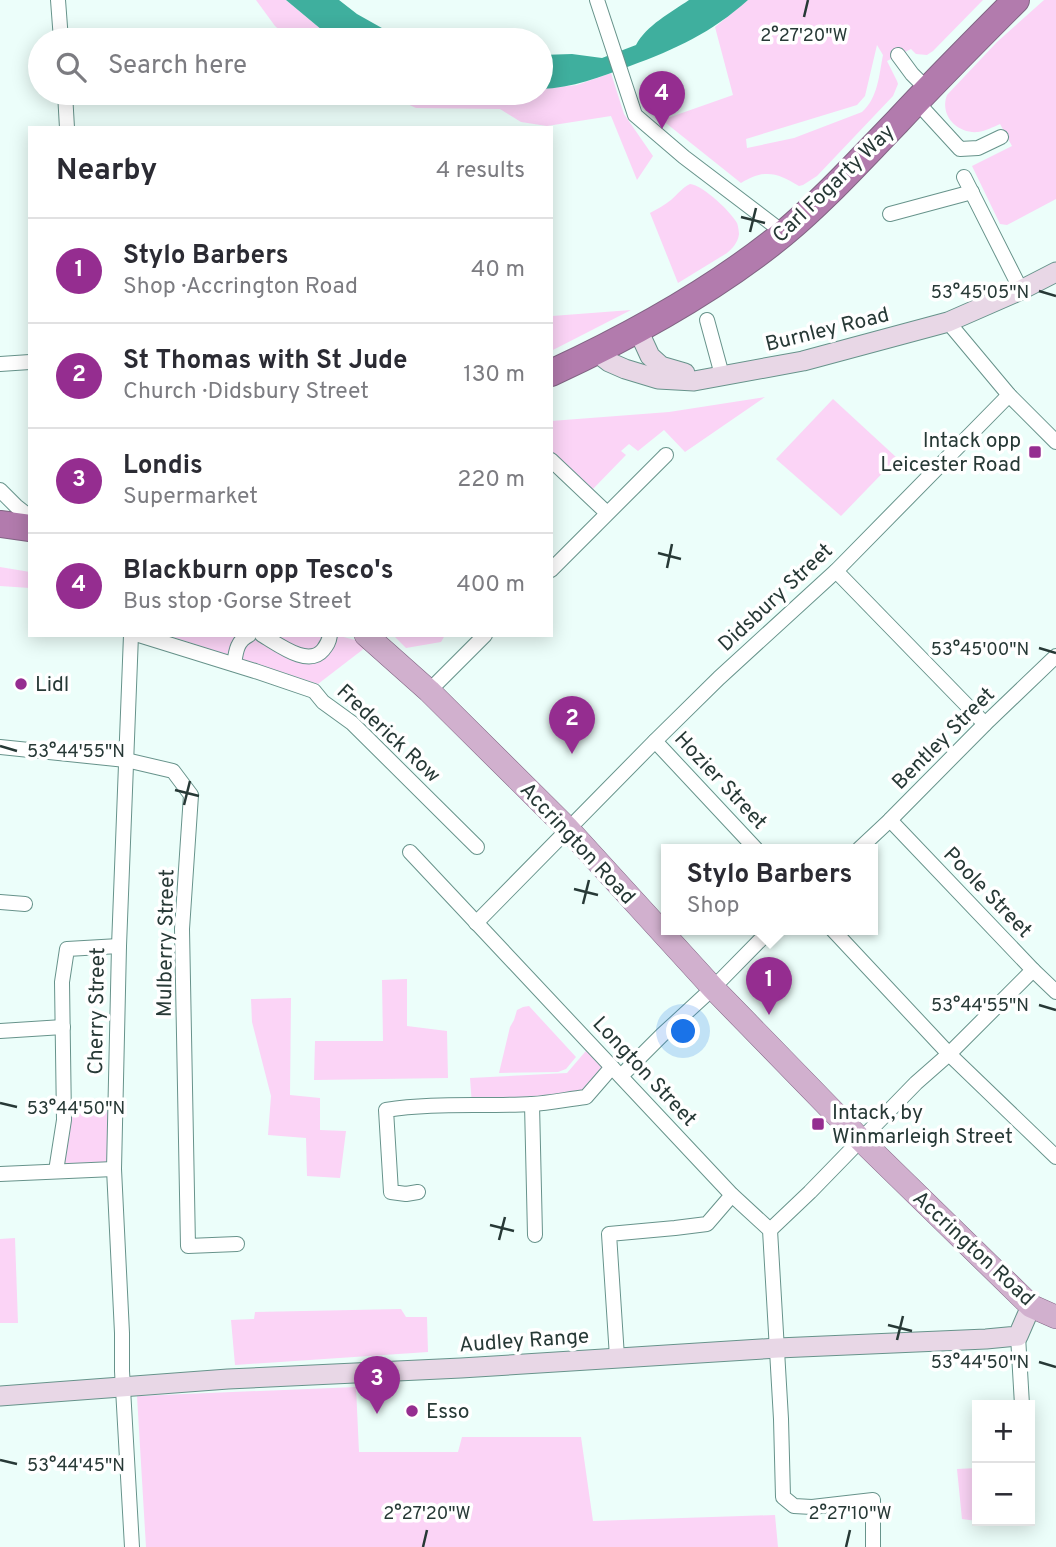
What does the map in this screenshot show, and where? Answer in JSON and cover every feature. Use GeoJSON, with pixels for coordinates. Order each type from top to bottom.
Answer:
{"type":"FeatureCollection","features":[{"type":"Feature","properties":{"kind":"highway","name":"Carl Fogarty Way"},"geometry":{"type":"LineString","coordinates":[[553,372],[664,317],[784,233],[838,183],[1016,0]]}},
{"type":"Feature","properties":{"kind":"highway"},"geometry":{"type":"LineString","coordinates":[[0,524],[28,528]]}},
{"type":"Feature","properties":{"kind":"main road","name":"Accrington Road"},"geometry":{"type":"LineString","coordinates":[[368,637],[429,691],[568,829],[661,931]]}},
{"type":"Feature","properties":{"kind":"main road","name":"Accrington Road"},"geometry":{"type":"LineString","coordinates":[[665,935],[860,1139],[1031,1306],[1056,1317]]}},
{"type":"Feature","properties":{"kind":"street"},"geometry":{"type":"LineString","coordinates":[[58,0],[60,28]]}},
{"type":"Feature","properties":{"kind":"street"},"geometry":{"type":"LineString","coordinates":[[597,0],[635,115],[684,157],[784,233]]}},
{"type":"Feature","properties":{"kind":"street"},"geometry":{"type":"LineString","coordinates":[[898,55],[960,149],[978,148],[1000,137]]}},
{"type":"Feature","properties":{"kind":"street"},"geometry":{"type":"LineString","coordinates":[[66,105],[67,126]]}},
{"type":"Feature","properties":{"kind":"street"},"geometry":{"type":"LineString","coordinates":[[964,177],[1021,290]]}},
{"type":"Feature","properties":{"kind":"street"},"geometry":{"type":"LineString","coordinates":[[890,214],[972,192]]}},
{"type":"Feature","properties":{"kind":"street","name":"Burnley Road"},"geometry":{"type":"LineString","coordinates":[[596,352],[625,369],[658,379],[694,381],[803,361],[948,322],[1056,272]]}},
{"type":"Feature","properties":{"kind":"street"},"geometry":{"type":"LineString","coordinates":[[707,320],[722,375]]}},
{"type":"Feature","properties":{"kind":"street"},"geometry":{"type":"LineString","coordinates":[[948,322],[1009,395],[1056,442]]}},
{"type":"Feature","properties":{"kind":"street","name":"Burnley Road"},"geometry":{"type":"LineString","coordinates":[[638,330],[649,356],[661,366],[677,372],[722,375]]}},
{"type":"Feature","properties":{"kind":"street"},"geometry":{"type":"LineString","coordinates":[[0,364],[28,362]]}},
{"type":"Feature","properties":{"kind":"street","name":"Didsbury Street"},"geometry":{"type":"LineString","coordinates":[[476,923],[655,741],[836,570],[1009,395]]}},
{"type":"Feature","properties":{"kind":"street"},"geometry":{"type":"LineString","coordinates":[[553,568],[666,455]]}},
{"type":"Feature","properties":{"kind":"street"},"geometry":{"type":"LineString","coordinates":[[553,462],[607,513]]}},
{"type":"Feature","properties":{"kind":"street"},"geometry":{"type":"LineString","coordinates":[[0,489],[28,515]]}},
{"type":"Feature","properties":{"kind":"street"},"geometry":{"type":"LineString","coordinates":[[836,570],[985,724]]}},
{"type":"Feature","properties":{"kind":"street","name":"Cherry Street"},"geometry":{"type":"LineString","coordinates":[[131,637],[114,1169],[122,1388],[132,1547]]}},
{"type":"Feature","properties":{"kind":"street","name":"Frederick Row"},"geometry":{"type":"LineString","coordinates":[[146,637],[314,691],[323,702],[352,723],[477,847]]}},
{"type":"Feature","properties":{"kind":"street"},"geometry":{"type":"LineString","coordinates":[[234,664],[236,650],[244,637]]}},
{"type":"Feature","properties":{"kind":"street"},"geometry":{"type":"LineString","coordinates":[[266,637],[304,658],[312,658],[320,654],[330,642],[330,637]]}},
{"type":"Feature","properties":{"kind":"street"},"geometry":{"type":"LineString","coordinates":[[429,691],[483,637]]}},
{"type":"Feature","properties":{"kind":"street","name":"Bentley Street"},"geometry":{"type":"LineString","coordinates":[[864,844],[1056,656]]}},
{"type":"Feature","properties":{"kind":"street","name":"Hozier Street"},"geometry":{"type":"LineString","coordinates":[[655,741],[751,844]]}},
{"type":"Feature","properties":{"kind":"street","name":"Mulberry Street"},"geometry":{"type":"LineString","coordinates":[[0,747],[126,760],[173,771],[191,795],[182,929],[188,1246],[237,1244]]}},
{"type":"Feature","properties":{"kind":"street","name":"Poole Street"},"geometry":{"type":"LineString","coordinates":[[890,820],[1056,992]]}},
{"type":"Feature","properties":{"kind":"street","name":"Longton Street"},"geometry":{"type":"LineString","coordinates":[[410,852],[732,1195],[770,1230]]}},
{"type":"Feature","properties":{"kind":"street"},"geometry":{"type":"LineString","coordinates":[[0,902],[25,904]]}},
{"type":"Feature","properties":{"kind":"street"},"geometry":{"type":"LineString","coordinates":[[418,1192],[391,1192],[386,1110],[452,1105],[532,1104],[586,1097],[662,1035],[765,935]]}},
{"type":"Feature","properties":{"kind":"street"},"geometry":{"type":"LineString","coordinates":[[838,935],[949,1054],[1056,1157]]}},
{"type":"Feature","properties":{"kind":"street"},"geometry":{"type":"LineString","coordinates":[[56,1171],[64,1120],[62,982],[67,949],[119,946]]}},
{"type":"Feature","properties":{"kind":"street"},"geometry":{"type":"LineString","coordinates":[[873,1547],[873,1500],[812,1507],[794,1506],[783,1497],[778,1348],[770,1230],[1033,970]]}},
{"type":"Feature","properties":{"kind":"street"},"geometry":{"type":"LineString","coordinates":[[0,1031],[63,1027]]}},
{"type":"Feature","properties":{"kind":"street"},"geometry":{"type":"LineString","coordinates":[[532,1104],[535,1235]]}},
{"type":"Feature","properties":{"kind":"street"},"geometry":{"type":"LineString","coordinates":[[0,1174],[114,1169]]}},
{"type":"Feature","properties":{"kind":"street"},"geometry":{"type":"LineString","coordinates":[[617,1357],[609,1234],[707,1223],[732,1195]]}},
{"type":"Feature","properties":{"kind":"street"},"geometry":{"type":"LineString","coordinates":[[1022,1400],[1018,1336],[1031,1306]]}},
{"type":"Feature","properties":{"kind":"street","name":"Audley Range"},"geometry":{"type":"LineString","coordinates":[[0,1396],[228,1379],[1018,1336]]}},
{"type":"Feature","properties":{"kind":"shaded area"},"geometry":{"type":"Polygon","coordinates":[[[256,0],[286,0],[320,28],[277,28],[256,0]]]}},
{"type":"Feature","properties":{"kind":"shaded area"},"geometry":{"type":"Polygon","coordinates":[[[286,0],[339,0],[382,28],[320,28],[286,0]]]}},
{"type":"Feature","properties":{"kind":"shaded area"},"geometry":{"type":"Polygon","coordinates":[[[689,0],[748,0],[707,31],[663,53],[586,81],[553,88],[553,55],[602,58],[636,45],[653,25],[689,0]]]}},
{"type":"Feature","properties":{"kind":"shaded area"},"geometry":{"type":"Polygon","coordinates":[[[748,0],[983,0],[927,55],[916,54],[911,49],[887,61],[898,84],[893,96],[817,176],[799,186],[770,174],[741,183],[662,120],[733,95],[715,27],[748,0]],[[877,45],[865,96],[857,105],[746,139],[747,148],[794,138],[862,112],[875,93],[883,55],[877,45]]]}},
{"type":"Feature","properties":{"kind":"shaded area"},"geometry":{"type":"Polygon","coordinates":[[[1044,0],[1056,0],[1056,199],[1007,225],[1000,224],[972,166],[1012,146],[1000,124],[978,132],[957,127],[948,116],[945,103],[947,95],[997,42],[1044,0]]]}},
{"type":"Feature","properties":{"kind":"shaded area"},"geometry":{"type":"Polygon","coordinates":[[[611,73],[624,114],[653,156],[637,180],[611,116],[547,126],[521,122],[500,109],[416,108],[410,105],[553,105],[553,88],[577,85],[611,73]]]}},
{"type":"Feature","properties":{"kind":"shaded area"},"geometry":{"type":"Polygon","coordinates":[[[690,184],[702,189],[723,206],[737,223],[739,234],[735,245],[727,253],[678,283],[650,213],[669,202],[690,184]]]}},
{"type":"Feature","properties":{"kind":"shaded area"},"geometry":{"type":"Polygon","coordinates":[[[631,310],[553,350],[553,316],[631,310]]]}},
{"type":"Feature","properties":{"kind":"shaded area"},"geometry":{"type":"Polygon","coordinates":[[[765,397],[685,452],[664,430],[638,451],[629,444],[621,451],[626,455],[592,490],[553,453],[553,421],[669,412],[765,397]]]}},
{"type":"Feature","properties":{"kind":"shaded area"},"geometry":{"type":"Polygon","coordinates":[[[833,399],[897,458],[841,516],[776,459],[833,399]]]}},
{"type":"Feature","properties":{"kind":"shaded area"},"geometry":{"type":"Polygon","coordinates":[[[0,567],[28,572],[28,588],[0,586],[0,567]]]}},
{"type":"Feature","properties":{"kind":"shaded area"},"geometry":{"type":"Polygon","coordinates":[[[173,637],[344,637],[370,644],[318,684],[173,637]]]}},
{"type":"Feature","properties":{"kind":"shaded area"},"geometry":{"type":"Polygon","coordinates":[[[395,637],[444,637],[441,642],[406,648],[395,637]]]}},
{"type":"Feature","properties":{"kind":"shaded area"},"geometry":{"type":"Polygon","coordinates":[[[407,979],[407,1026],[447,1031],[448,1078],[314,1080],[315,1041],[383,1041],[382,980],[407,979]]]}},
{"type":"Feature","properties":{"kind":"shaded area"},"geometry":{"type":"Polygon","coordinates":[[[291,998],[290,1095],[320,1098],[320,1130],[346,1131],[340,1178],[307,1176],[306,1138],[268,1135],[271,1096],[252,1022],[251,999],[291,998]]]}},
{"type":"Feature","properties":{"kind":"shaded area"},"geometry":{"type":"Polygon","coordinates":[[[529,1006],[576,1057],[566,1069],[558,1072],[499,1073],[517,1010],[529,1006]]]}},
{"type":"Feature","properties":{"kind":"shaded area"},"geometry":{"type":"Polygon","coordinates":[[[591,1045],[612,1067],[586,1097],[472,1105],[470,1078],[567,1073],[591,1045]]]}},
{"type":"Feature","properties":{"kind":"shaded area"},"geometry":{"type":"Polygon","coordinates":[[[115,1111],[114,1169],[56,1171],[64,1112],[115,1111]]]}},
{"type":"Feature","properties":{"kind":"shaded area"},"geometry":{"type":"Polygon","coordinates":[[[15,1238],[18,1323],[0,1323],[0,1239],[15,1238]]]}},
{"type":"Feature","properties":{"kind":"shaded area"},"geometry":{"type":"Polygon","coordinates":[[[401,1309],[406,1317],[427,1317],[428,1352],[235,1365],[231,1320],[254,1319],[255,1312],[401,1309]]]}},
{"type":"Feature","properties":{"kind":"shaded area"},"geometry":{"type":"Polygon","coordinates":[[[356,1387],[359,1452],[458,1452],[462,1437],[581,1437],[593,1521],[775,1515],[778,1547],[146,1547],[137,1396],[356,1387]]]}},
{"type":"Feature","properties":{"kind":"shaded area"},"geometry":{"type":"Polygon","coordinates":[[[972,1468],[972,1520],[962,1519],[957,1469],[972,1468]]]}},
{"type":"Feature","properties":{"kind":"place","name":"Blackburn opp Tesco's"},"geometry":{"type":"Point","coordinates":[662,129]}},
{"type":"Feature","properties":{"kind":"place","name":"Intack opp Leicester Road"},"geometry":{"type":"Point","coordinates":[1035,452]}},
{"type":"Feature","properties":{"kind":"place","name":"Lidl"},"geometry":{"type":"Point","coordinates":[21,684]}},
{"type":"Feature","properties":{"kind":"place","name":"St Thomas with St Jude"},"geometry":{"type":"Point","coordinates":[572,754]}},
{"type":"Feature","properties":{"kind":"place","name":"Stylo Barbers"},"geometry":{"type":"Point","coordinates":[769,1015]}},
{"type":"Feature","properties":{"kind":"place","name":"Intack, by Winmarleigh Street"},"geometry":{"type":"Point","coordinates":[818,1124]}},
{"type":"Feature","properties":{"kind":"place","name":"Esso"},"geometry":{"type":"Point","coordinates":[412,1411]}},
{"type":"Feature","properties":{"kind":"place","name":"Londis"},"geometry":{"type":"Point","coordinates":[377,1414]}}]}
